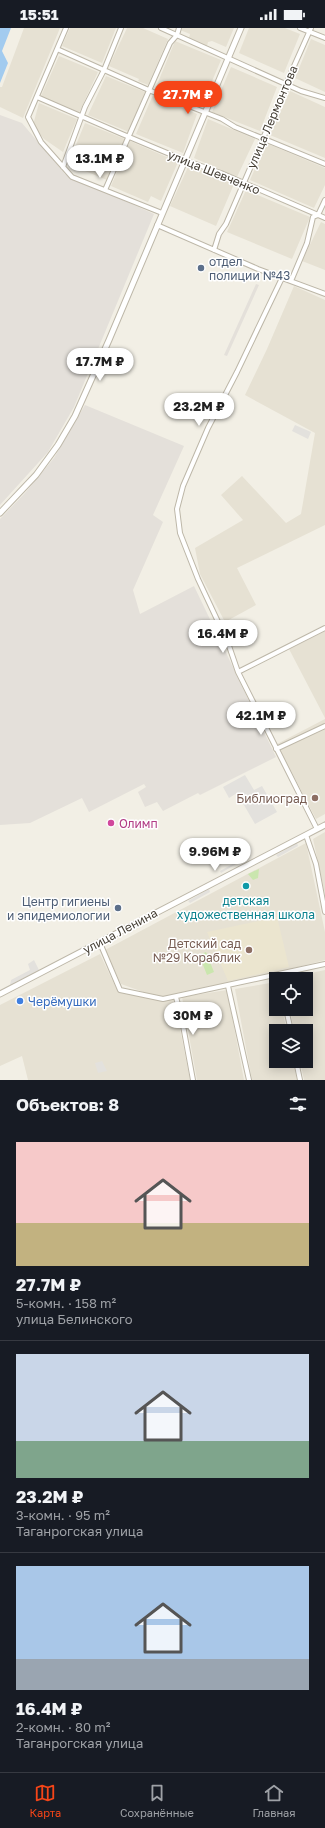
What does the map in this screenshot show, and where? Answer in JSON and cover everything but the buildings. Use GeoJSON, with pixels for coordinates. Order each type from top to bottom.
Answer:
{"type":"FeatureCollection","features":[{"type":"Feature","properties":{"kind":"street"},"geometry":{"type":"LineString","coordinates":[[66,28],[28,117],[35,132],[41,142],[72,177],[162,213]]}},
{"type":"Feature","properties":{"kind":"street"},"geometry":{"type":"LineString","coordinates":[[64,167],[81,116],[104,70],[121,28]]}},
{"type":"Feature","properties":{"kind":"street"},"geometry":{"type":"LineString","coordinates":[[161,28],[301,91],[325,98]]}},
{"type":"Feature","properties":{"kind":"street"},"geometry":{"type":"LineString","coordinates":[[105,190],[151,91],[170,43],[177,35],[179,28]]}},
{"type":"Feature","properties":{"kind":"street"},"geometry":{"type":"LineString","coordinates":[[0,513],[36,475],[58,445],[71,422],[111,335],[241,28]]}},
{"type":"Feature","properties":{"kind":"street"},"geometry":{"type":"LineString","coordinates":[[300,28],[310,30],[325,38]]}},
{"type":"Feature","properties":{"kind":"street","name":"улица Лермонтова"},"geometry":{"type":"LineString","coordinates":[[214,250],[219,234],[226,224],[274,113],[286,90],[286,84],[310,30]]}},
{"type":"Feature","properties":{"kind":"street"},"geometry":{"type":"LineString","coordinates":[[57,49],[151,91],[325,164]]}},
{"type":"Feature","properties":{"kind":"street","name":"улица Шевченко"},"geometry":{"type":"LineString","coordinates":[[37,97],[325,218]]}},
{"type":"Feature","properties":{"kind":"street"},"geometry":{"type":"LineString","coordinates":[[291,280],[306,243],[314,217],[318,215],[325,200]]}},
{"type":"Feature","properties":{"kind":"street"},"geometry":{"type":"LineString","coordinates":[[157,225],[282,278],[291,280],[325,294]]}},
{"type":"Feature","properties":{"kind":"street"},"geometry":{"type":"LineString","coordinates":[[282,278],[237,372],[208,428],[184,486],[177,509],[180,533],[198,579],[228,643],[238,672],[317,829]]}},
{"type":"Feature","properties":{"kind":"street"},"geometry":{"type":"LineString","coordinates":[[238,672],[325,628]]}},
{"type":"Feature","properties":{"kind":"street"},"geometry":{"type":"LineString","coordinates":[[276,750],[325,726]]}},
{"type":"Feature","properties":{"kind":"street","name":"улица Ленина"},"geometry":{"type":"LineString","coordinates":[[0,994],[325,825]]}},
{"type":"Feature","properties":{"kind":"street"},"geometry":{"type":"LineString","coordinates":[[306,835],[316,864],[325,912]]}},
{"type":"Feature","properties":{"kind":"street"},"geometry":{"type":"LineString","coordinates":[[100,943],[120,990],[163,1000],[269,979]]}},
{"type":"Feature","properties":{"kind":"street"},"geometry":{"type":"LineString","coordinates":[[296,972],[325,964]]}},
{"type":"Feature","properties":{"kind":"street"},"geometry":{"type":"LineString","coordinates":[[228,986],[249,1080]]}},
{"type":"Feature","properties":{"kind":"street"},"geometry":{"type":"LineString","coordinates":[[176,997],[182,1020],[193,1080]]}},
{"type":"Feature","properties":{"kind":"street"},"geometry":{"type":"LineString","coordinates":[[297,1068],[300,1080]]}},
{"type":"Feature","properties":{"kind":"shaded area"},"geometry":{"type":"Polygon","coordinates":[[[24,28],[60,28],[23,118],[0,107],[0,87],[2,87],[24,28]]]}},
{"type":"Feature","properties":{"kind":"shaded area"},"geometry":{"type":"Polygon","coordinates":[[[70,28],[116,28],[102,63],[62,46],[70,28]]]}},
{"type":"Feature","properties":{"kind":"shaded area"},"geometry":{"type":"Polygon","coordinates":[[[127,28],[143,28],[168,39],[148,85],[138,81],[139,79],[109,66],[127,28]]]}},
{"type":"Feature","properties":{"kind":"shaded area"},"geometry":{"type":"Polygon","coordinates":[[[181,28],[234,28],[226,47],[212,41],[208,42],[207,46],[189,38],[190,34],[180,30],[181,28]]]}},
{"type":"Feature","properties":{"kind":"shaded area"},"geometry":{"type":"Polygon","coordinates":[[[249,28],[285,28],[300,34],[284,73],[239,53],[249,28]]]}},
{"type":"Feature","properties":{"kind":"shaded area"},"geometry":{"type":"Polygon","coordinates":[[[311,39],[325,45],[325,92],[295,78],[311,39]]]}},
{"type":"Feature","properties":{"kind":"shaded area"},"geometry":{"type":"Polygon","coordinates":[[[175,41],[221,60],[201,107],[156,87],[175,41]]]}},
{"type":"Feature","properties":{"kind":"shaded area"},"geometry":{"type":"Polygon","coordinates":[[[59,56],[98,72],[79,113],[41,96],[59,56]]]}},
{"type":"Feature","properties":{"kind":"shaded area"},"geometry":{"type":"Polygon","coordinates":[[[231,67],[277,87],[260,131],[212,112],[231,67]]]}},
{"type":"Feature","properties":{"kind":"shaded area"},"geometry":{"type":"Polygon","coordinates":[[[106,76],[145,92],[129,132],[88,115],[106,76]]]}},
{"type":"Feature","properties":{"kind":"shaded area"},"geometry":{"type":"Polygon","coordinates":[[[290,91],[325,107],[325,158],[270,135],[290,91]]]}},
{"type":"Feature","properties":{"kind":"shaded area"},"geometry":{"type":"Polygon","coordinates":[[[153,95],[197,114],[183,153],[136,134],[153,95]]]}},
{"type":"Feature","properties":{"kind":"shaded area"},"geometry":{"type":"Polygon","coordinates":[[[39,103],[77,119],[63,152],[44,139],[33,125],[39,103]]]}},
{"type":"Feature","properties":{"kind":"shaded area"},"geometry":{"type":"Polygon","coordinates":[[[0,115],[22,123],[65,174],[154,214],[74,407],[48,452],[0,505],[0,115]]]}},
{"type":"Feature","properties":{"kind":"shaded area"},"geometry":{"type":"Polygon","coordinates":[[[208,119],[255,139],[237,177],[194,158],[208,119]]]}},
{"type":"Feature","properties":{"kind":"shaded area"},"geometry":{"type":"Polygon","coordinates":[[[85,123],[125,139],[107,180],[68,164],[85,123]]]}},
{"type":"Feature","properties":{"kind":"shaded area"},"geometry":{"type":"Polygon","coordinates":[[[130,141],[178,162],[161,201],[151,196],[148,202],[111,186],[130,141]]]}},
{"type":"Feature","properties":{"kind":"shaded area"},"geometry":{"type":"Polygon","coordinates":[[[266,143],[325,168],[325,185],[314,208],[250,180],[266,143]]]}},
{"type":"Feature","properties":{"kind":"shaded area"},"geometry":{"type":"Polygon","coordinates":[[[189,165],[234,184],[216,226],[170,206],[189,165]]]}},
{"type":"Feature","properties":{"kind":"shaded area"},"geometry":{"type":"Polygon","coordinates":[[[246,190],[310,217],[292,259],[227,232],[246,190]]]}},
{"type":"Feature","properties":{"kind":"shaded area"},"geometry":{"type":"Polygon","coordinates":[[[321,222],[325,224],[325,270],[302,261],[321,222]]]}},
{"type":"Feature","properties":{"kind":"shaded area"},"geometry":{"type":"Polygon","coordinates":[[[256,284],[259,285],[227,356],[224,355],[256,284]]]}},
{"type":"Feature","properties":{"kind":"shaded area"},"geometry":{"type":"Polygon","coordinates":[[[294,286],[325,300],[325,525],[237,568],[256,605],[225,622],[200,574],[195,548],[243,520],[221,495],[242,476],[286,523],[301,514],[315,433],[245,395],[267,349],[294,286]]]}},
{"type":"Feature","properties":{"kind":"shaded area"},"geometry":{"type":"Polygon","coordinates":[[[85,405],[184,446],[153,515],[163,522],[133,590],[140,614],[194,586],[276,757],[200,795],[198,793],[163,811],[157,802],[145,807],[138,792],[146,787],[144,784],[89,812],[82,798],[30,823],[0,825],[0,519],[25,493],[54,458],[85,405]]]}},
{"type":"Feature","properties":{"kind":"shaded area"},"geometry":{"type":"Polygon","coordinates":[[[295,425],[311,432],[308,439],[292,431],[295,425]]]}},
{"type":"Feature","properties":{"kind":"shaded area"},"geometry":{"type":"Polygon","coordinates":[[[325,631],[325,718],[289,649],[325,631]]]}},
{"type":"Feature","properties":{"kind":"shaded area"},"geometry":{"type":"Polygon","coordinates":[[[325,719],[325,814],[316,819],[277,744],[325,719]]]}},
{"type":"Feature","properties":{"kind":"shaded area"},"geometry":{"type":"Polygon","coordinates":[[[245,775],[254,790],[262,786],[277,812],[255,824],[237,793],[229,798],[223,787],[245,775]]]}},
{"type":"Feature","properties":{"kind":"shaded area"},"geometry":{"type":"Polygon","coordinates":[[[325,832],[325,894],[313,839],[325,832]]]}},
{"type":"Feature","properties":{"kind":"shaded area"},"geometry":{"type":"Polygon","coordinates":[[[297,843],[298,846],[278,857],[276,855],[297,843]]]}},
{"type":"Feature","properties":{"kind":"shaded area"},"geometry":{"type":"Polygon","coordinates":[[[306,843],[325,932],[325,960],[278,972],[269,972],[269,974],[228,985],[163,999],[121,984],[105,950],[306,843]]]}},
{"type":"Feature","properties":{"kind":"shaded area"},"geometry":{"type":"Polygon","coordinates":[[[247,856],[248,857],[221,873],[220,871],[247,856]]]}},
{"type":"Feature","properties":{"kind":"shaded area"},"geometry":{"type":"Polygon","coordinates":[[[209,889],[210,892],[190,903],[188,901],[209,889]]]}},
{"type":"Feature","properties":{"kind":"shaded area","name":"Детский сад №29 Кораблик"},"geometry":{"type":"Polygon","coordinates":[[[277,917],[289,967],[228,981],[207,932],[277,917]]]}},
{"type":"Feature","properties":{"kind":"shaded area"},"geometry":{"type":"Polygon","coordinates":[[[100,954],[116,988],[162,1000],[174,998],[190,1080],[28,1080],[22,1056],[0,1066],[0,1005],[100,954]]]}},
{"type":"Feature","properties":{"kind":"shaded area"},"geometry":{"type":"Polygon","coordinates":[[[34,960],[39,970],[10,985],[11,980],[30,970],[28,964],[34,960]]]}},
{"type":"Feature","properties":{"kind":"shaded area"},"geometry":{"type":"Polygon","coordinates":[[[325,970],[325,1080],[304,1080],[301,1068],[313,1068],[313,1024],[293,1024],[291,1016],[313,1016],[313,973],[325,970]]]}},
{"type":"Feature","properties":{"kind":"shaded area"},"geometry":{"type":"Polygon","coordinates":[[[269,983],[269,1016],[284,1016],[285,1024],[269,1024],[269,1068],[294,1068],[297,1080],[252,1080],[235,989],[269,983]]]}},
{"type":"Feature","properties":{"kind":"shaded area"},"geometry":{"type":"Polygon","coordinates":[[[227,990],[244,1080],[197,1080],[182,997],[227,990]]]}},
{"type":"Feature","properties":{"kind":"shaded area"},"geometry":{"type":"Polygon","coordinates":[[[102,1061],[107,1071],[98,1073],[95,1063],[102,1061]]]}},
{"type":"Feature","properties":{"kind":"green space"},"geometry":{"type":"Polygon","coordinates":[[[259,869],[258,878],[253,880],[248,874],[259,869]]]}},
{"type":"Feature","properties":{"kind":"green space"},"geometry":{"type":"Polygon","coordinates":[[[206,952],[214,972],[207,975],[199,955],[206,952]]]}},
{"type":"Feature","properties":{"kind":"water"},"geometry":{"type":"Polygon","coordinates":[[[0,28],[11,28],[2,51],[8,63],[0,83],[0,28]]]}},
{"type":"Feature","properties":{"kind":"place","name":"отдел полиции №43"},"geometry":{"type":"Point","coordinates":[201,268]}},
{"type":"Feature","properties":{"kind":"place","name":"Библиоград"},"geometry":{"type":"Point","coordinates":[315,798]}},
{"type":"Feature","properties":{"kind":"place","name":"Олимп"},"geometry":{"type":"Point","coordinates":[111,823]}},
{"type":"Feature","properties":{"kind":"place","name":"детская художественная школа"},"geometry":{"type":"Point","coordinates":[246,886]}},
{"type":"Feature","properties":{"kind":"place","name":"Центр гигиены и эпидемиологии"},"geometry":{"type":"Point","coordinates":[118,908]}},
{"type":"Feature","properties":{"kind":"place","name":"Детский сад №29 Кораблик"},"geometry":{"type":"Point","coordinates":[249,950]}},
{"type":"Feature","properties":{"kind":"place","name":"Черёмушки"},"geometry":{"type":"Point","coordinates":[20,1001]}}]}
